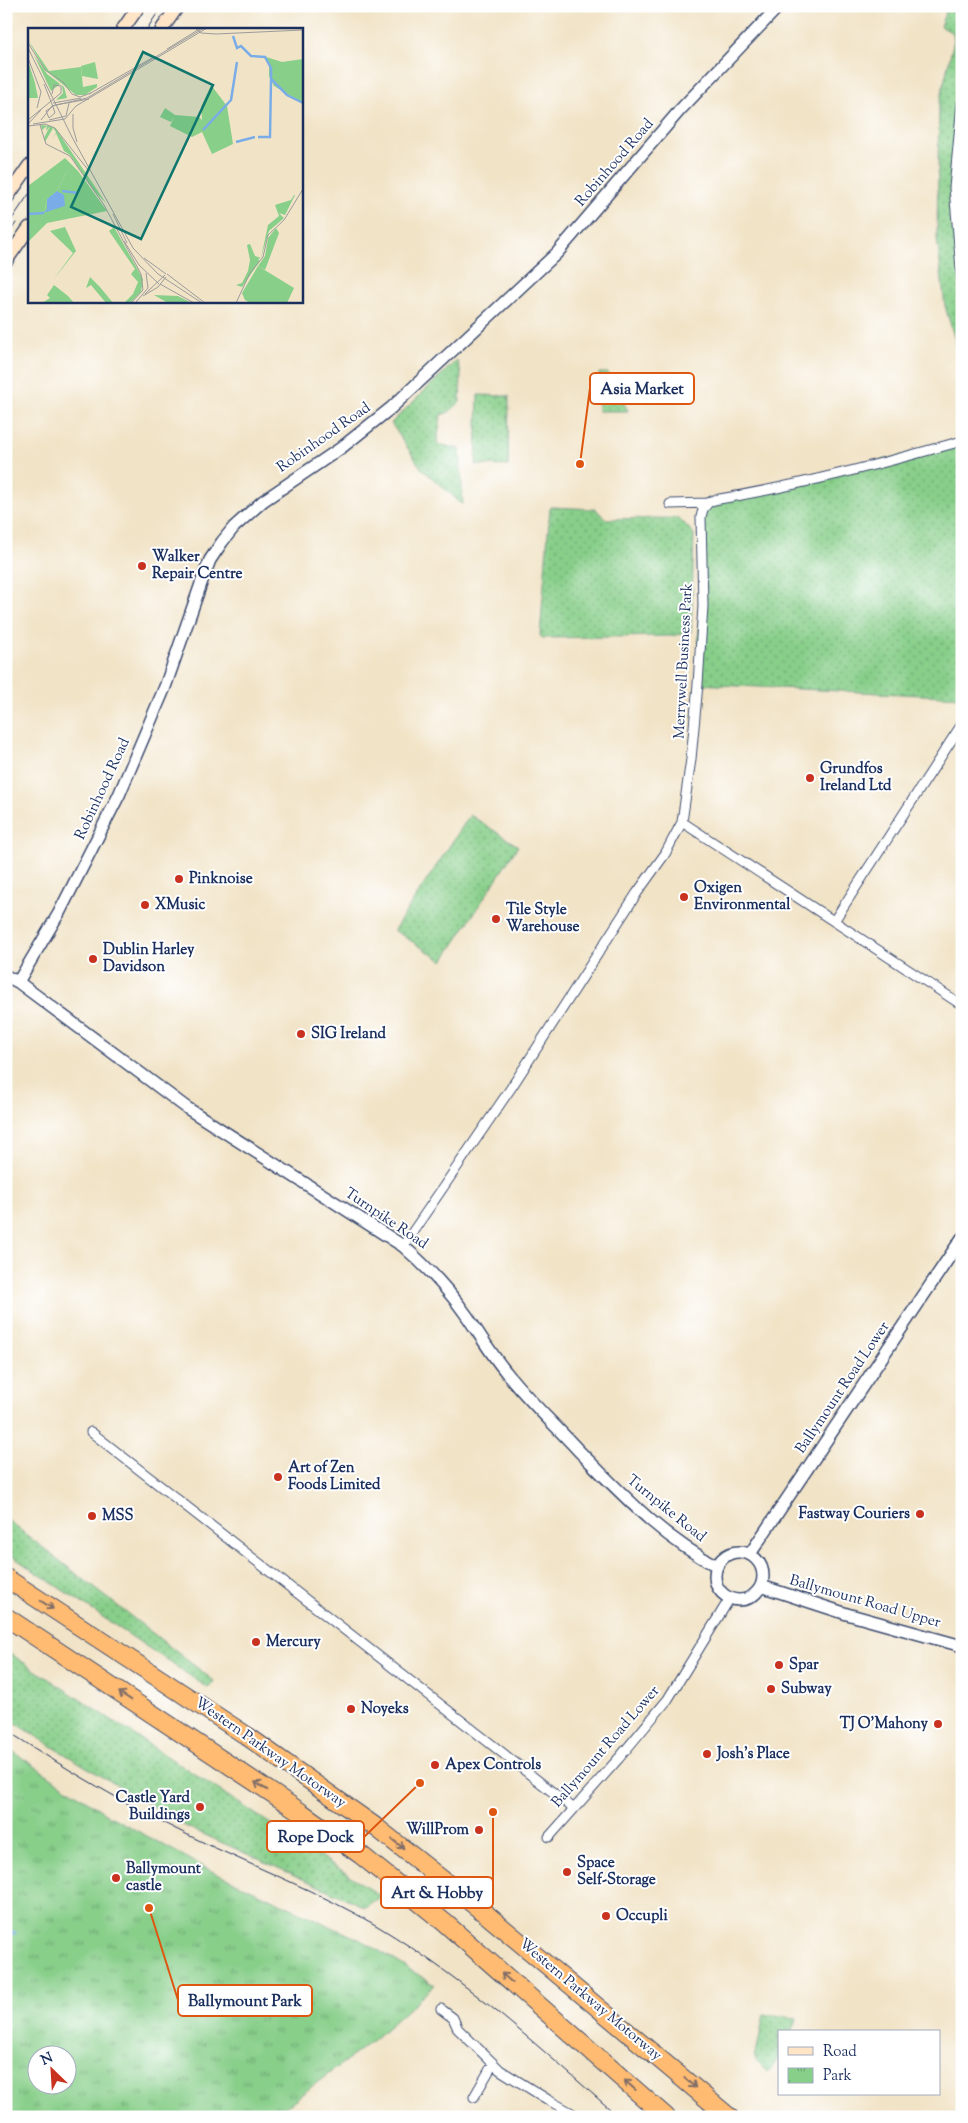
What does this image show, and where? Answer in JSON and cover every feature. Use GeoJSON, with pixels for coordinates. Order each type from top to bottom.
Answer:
{"type":"FeatureCollection","features":[{"type":"Feature","properties":{"kind":"highway","name":"Western Parkway Motorway"},"geometry":{"type":"LineString","coordinates":[[6,1578],[247,1736],[377,1828],[487,1915],[729,2117]]}},
{"type":"Feature","properties":{"kind":"highway","name":"Western Parkway Motorway"},"geometry":{"type":"LineString","coordinates":[[10,1622],[302,1813],[361,1855],[445,1923],[666,2117]]}},
{"type":"Feature","properties":{"kind":"main road"},"geometry":{"type":"LineString","coordinates":[[124,28],[139,6]]}},
{"type":"Feature","properties":{"kind":"main road"},"geometry":{"type":"LineString","coordinates":[[163,28],[178,6]]}},
{"type":"Feature","properties":{"kind":"main road"},"geometry":{"type":"LineString","coordinates":[[6,198],[28,167]]}},
{"type":"Feature","properties":{"kind":"main road"},"geometry":{"type":"LineString","coordinates":[[6,261],[28,229]]}},
{"type":"Feature","properties":{"kind":"street","name":"Robinhood Road"},"geometry":{"type":"LineString","coordinates":[[18,982],[58,914],[120,795],[165,687],[210,560],[222,542],[250,511],[340,448],[392,408],[557,253],[680,110],[779,6]]}},
{"type":"Feature","properties":{"kind":"street"},"geometry":{"type":"LineString","coordinates":[[962,103],[954,188],[962,280]]}},
{"type":"Feature","properties":{"kind":"street"},"geometry":{"type":"LineString","coordinates":[[670,504],[708,503],[714,500],[757,493],[884,463],[962,441]]}},
{"type":"Feature","properties":{"kind":"street","name":"Merrywell Business Park"},"geometry":{"type":"LineString","coordinates":[[682,822],[697,704],[703,606],[701,517],[703,509],[708,503]]}},
{"type":"Feature","properties":{"kind":"street"},"geometry":{"type":"LineString","coordinates":[[834,921],[962,724]]}},
{"type":"Feature","properties":{"kind":"street"},"geometry":{"type":"LineString","coordinates":[[404,1246],[511,1088],[637,893],[665,854],[682,822],[962,1005]]}},
{"type":"Feature","properties":{"kind":"street","name":"Turnpike Road"},"geometry":{"type":"LineString","coordinates":[[6,976],[18,982],[187,1108],[404,1246],[446,1288],[505,1371],[533,1404],[652,1522],[685,1547],[718,1566]]}},
{"type":"Feature","properties":{"kind":"street","name":"Ballymount Road Lower"},"geometry":{"type":"LineString","coordinates":[[750,1554],[962,1238]]}},
{"type":"Feature","properties":{"kind":"street"},"geometry":{"type":"LineString","coordinates":[[91,1432],[574,1808]]}},
{"type":"Feature","properties":{"kind":"street"},"geometry":{"type":"LineString","coordinates":[[735,1552],[750,1554],[759,1562],[762,1569],[761,1586],[748,1598],[740,1600],[730,1598],[724,1594],[716,1581],[718,1566],[728,1555],[735,1552]]}},
{"type":"Feature","properties":{"kind":"street","name":"Ballymount Road Upper"},"geometry":{"type":"LineString","coordinates":[[761,1586],[847,1614],[962,1646]]}},
{"type":"Feature","properties":{"kind":"street","name":"Ballymount Road Lower"},"geometry":{"type":"LineString","coordinates":[[549,1837],[668,1699],[730,1598]]}},
{"type":"Feature","properties":{"kind":"street"},"geometry":{"type":"LineString","coordinates":[[441,2009],[453,2018],[458,2030],[490,2058],[494,2064],[550,2101],[579,2117]]}},
{"type":"Feature","properties":{"kind":"street"},"geometry":{"type":"LineString","coordinates":[[474,2097],[494,2064]]}},
{"type":"Feature","properties":{"kind":"green space"},"geometry":{"type":"Polygon","coordinates":[[[944,6],[962,13],[962,364],[945,306],[937,238],[939,104],[954,40],[953,33],[940,26],[946,11],[944,6]]]}},
{"type":"Feature","properties":{"kind":"green space"},"geometry":{"type":"Polygon","coordinates":[[[457,360],[461,374],[460,402],[449,412],[441,415],[437,444],[460,449],[463,505],[421,468],[391,423],[457,360]]]}},
{"type":"Feature","properties":{"kind":"green space"},"geometry":{"type":"Polygon","coordinates":[[[599,373],[608,373],[628,411],[598,411],[599,373]]]}},
{"type":"Feature","properties":{"kind":"green space"},"geometry":{"type":"Polygon","coordinates":[[[478,395],[509,396],[508,466],[476,465],[478,395]]]}},
{"type":"Feature","properties":{"kind":"green space"},"geometry":{"type":"Polygon","coordinates":[[[962,441],[962,697],[698,684],[701,517],[708,503],[962,441]]]}},
{"type":"Feature","properties":{"kind":"green space"},"geometry":{"type":"Polygon","coordinates":[[[550,507],[596,509],[605,519],[679,518],[694,534],[691,632],[671,636],[542,638],[540,635],[550,507]]]}},
{"type":"Feature","properties":{"kind":"green space"},"geometry":{"type":"Polygon","coordinates":[[[470,815],[518,846],[443,961],[394,930],[470,815]]]}},
{"type":"Feature","properties":{"kind":"green space"},"geometry":{"type":"Polygon","coordinates":[[[6,1519],[214,1681],[208,1688],[6,1552],[6,1519]]]}},
{"type":"Feature","properties":{"kind":"green space"},"geometry":{"type":"Polygon","coordinates":[[[6,1651],[381,1896],[365,1907],[185,1826],[6,1717],[6,1651]]]}},
{"type":"Feature","properties":{"kind":"green space"},"geometry":{"type":"Polygon","coordinates":[[[6,1747],[108,1815],[217,1874],[365,1942],[435,1985],[373,2040],[272,2117],[6,2117],[6,1747]]]}},
{"type":"Feature","properties":{"kind":"green space"},"geometry":{"type":"Polygon","coordinates":[[[764,2014],[797,2018],[792,2030],[778,2030],[778,2054],[772,2068],[767,2072],[755,2059],[764,2014]]]}},
{"type":"Feature","properties":{"kind":"waterway"},"geometry":{"type":"LineString","coordinates":[[6,1936],[15,1933]]}},
{"type":"Feature","properties":{"kind":"tram line"},"geometry":{"type":"LineString","coordinates":[[148,28],[162,6]]}},
{"type":"Feature","properties":{"kind":"tram line"},"geometry":{"type":"LineString","coordinates":[[6,228],[28,195]]}},
{"type":"Feature","properties":{"kind":"tram line"},"geometry":{"type":"LineString","coordinates":[[6,238],[16,223]]}},
{"type":"Feature","properties":{"kind":"tram line"},"geometry":{"type":"LineString","coordinates":[[6,1730],[74,1773],[144,1813],[334,1902],[379,1927],[443,1970],[473,1993],[532,2041],[619,2117]]}},
{"type":"Feature","properties":{"kind":"place","name":"Asia Market"},"geometry":{"type":"Point","coordinates":[580,464]}},
{"type":"Feature","properties":{"kind":"place","name":"Walker Repair Centre"},"geometry":{"type":"Point","coordinates":[142,566]}},
{"type":"Feature","properties":{"kind":"place","name":"Grundfos Ireland Ltd"},"geometry":{"type":"Point","coordinates":[810,778]}},
{"type":"Feature","properties":{"kind":"place","name":"Pinknoise"},"geometry":{"type":"Point","coordinates":[179,879]}},
{"type":"Feature","properties":{"kind":"place","name":"Oxigen Environmental"},"geometry":{"type":"Point","coordinates":[684,897]}},
{"type":"Feature","properties":{"kind":"place","name":"XMusic"},"geometry":{"type":"Point","coordinates":[145,905]}},
{"type":"Feature","properties":{"kind":"place","name":"Tile Style Warehouse"},"geometry":{"type":"Point","coordinates":[496,919]}},
{"type":"Feature","properties":{"kind":"place","name":"Dublin Harley Davidson"},"geometry":{"type":"Point","coordinates":[93,959]}},
{"type":"Feature","properties":{"kind":"place","name":"SIG Ireland"},"geometry":{"type":"Point","coordinates":[301,1034]}},
{"type":"Feature","properties":{"kind":"place","name":"Art of Zen Foods Limited"},"geometry":{"type":"Point","coordinates":[278,1477]}},
{"type":"Feature","properties":{"kind":"place","name":"Fastway Couriers"},"geometry":{"type":"Point","coordinates":[920,1514]}},
{"type":"Feature","properties":{"kind":"place","name":"MSS"},"geometry":{"type":"Point","coordinates":[92,1516]}},
{"type":"Feature","properties":{"kind":"place","name":"Mercury"},"geometry":{"type":"Point","coordinates":[256,1642]}},
{"type":"Feature","properties":{"kind":"place","name":"Spar"},"geometry":{"type":"Point","coordinates":[779,1665]}},
{"type":"Feature","properties":{"kind":"place","name":"Subway"},"geometry":{"type":"Point","coordinates":[771,1689]}},
{"type":"Feature","properties":{"kind":"place","name":"Noyeks"},"geometry":{"type":"Point","coordinates":[351,1709]}},
{"type":"Feature","properties":{"kind":"place","name":"TJ O'Mahony"},"geometry":{"type":"Point","coordinates":[938,1724]}},
{"type":"Feature","properties":{"kind":"place","name":"Josh's Place"},"geometry":{"type":"Point","coordinates":[707,1754]}},
{"type":"Feature","properties":{"kind":"place","name":"Apex Controls"},"geometry":{"type":"Point","coordinates":[435,1765]}},
{"type":"Feature","properties":{"kind":"place","name":"Rope Dock"},"geometry":{"type":"Point","coordinates":[420,1783]}},
{"type":"Feature","properties":{"kind":"place","name":"Castle Yard Buildings"},"geometry":{"type":"Point","coordinates":[200,1807]}},
{"type":"Feature","properties":{"kind":"place","name":"Art & Hobby"},"geometry":{"type":"Point","coordinates":[493,1812]}},
{"type":"Feature","properties":{"kind":"place","name":"WillProm"},"geometry":{"type":"Point","coordinates":[479,1830]}},
{"type":"Feature","properties":{"kind":"place","name":"Space Self-Storage"},"geometry":{"type":"Point","coordinates":[567,1872]}},
{"type":"Feature","properties":{"kind":"place","name":"Ballymount castle"},"geometry":{"type":"Point","coordinates":[116,1878]}},
{"type":"Feature","properties":{"kind":"place","name":"Ballymount Park"},"geometry":{"type":"Point","coordinates":[149,1908]}},
{"type":"Feature","properties":{"kind":"place","name":"Occupli"},"geometry":{"type":"Point","coordinates":[606,1916]}}]}
